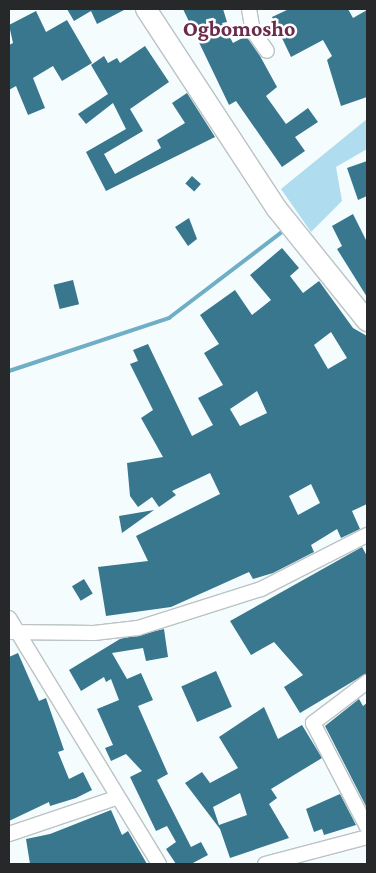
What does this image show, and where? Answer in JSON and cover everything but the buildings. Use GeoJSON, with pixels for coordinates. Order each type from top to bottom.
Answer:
{"type":"FeatureCollection","features":[{"type":"Feature","properties":{"kind":"main road"},"geometry":{"type":"LineString","coordinates":[[146,9],[277,209],[367,321]]}},
{"type":"Feature","properties":{"kind":"street"},"geometry":{"type":"LineString","coordinates":[[249,9],[254,31],[267,51]]}},
{"type":"Feature","properties":{"kind":"street"},"geometry":{"type":"LineString","coordinates":[[14,631],[94,633],[138,628],[262,589],[367,535]]}},
{"type":"Feature","properties":{"kind":"street"},"geometry":{"type":"LineString","coordinates":[[9,618],[14,631],[116,798],[159,864]]}},
{"type":"Feature","properties":{"kind":"street"},"geometry":{"type":"LineString","coordinates":[[367,682],[313,723],[367,827]]}},
{"type":"Feature","properties":{"kind":"street"},"geometry":{"type":"LineString","coordinates":[[9,834],[116,798]]}},
{"type":"Feature","properties":{"kind":"street"},"geometry":{"type":"LineString","coordinates":[[265,864],[367,837]]}},
{"type":"Feature","properties":{"kind":"shaded area"},"geometry":{"type":"Polygon","coordinates":[[[367,119],[367,149],[336,167],[342,201],[311,232],[281,189],[367,119]]]}},
{"type":"Feature","properties":{"kind":"waterway"},"geometry":{"type":"LineString","coordinates":[[9,371],[169,318],[286,229]]}},
{"type":"Feature","properties":{"kind":"district","name":"Ogbomosho"},"geometry":{"type":"Point","coordinates":[239,29]}}]}
